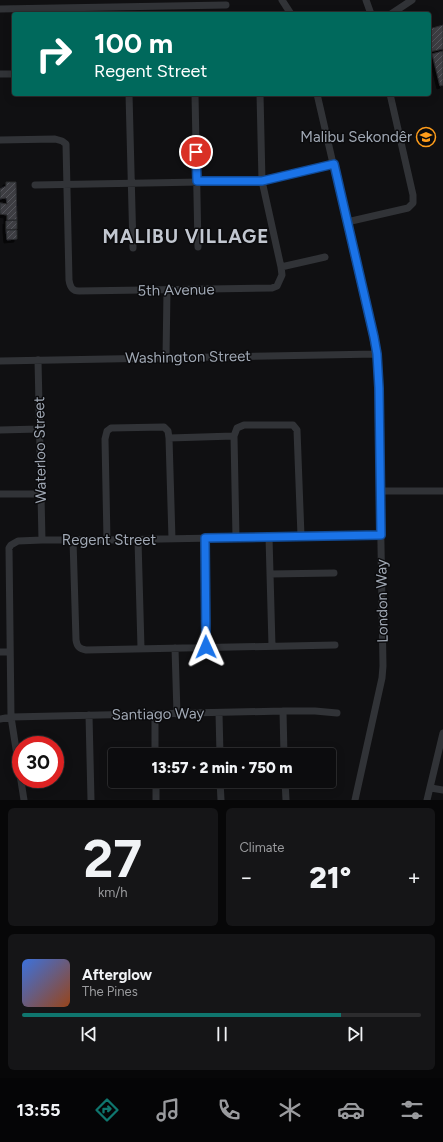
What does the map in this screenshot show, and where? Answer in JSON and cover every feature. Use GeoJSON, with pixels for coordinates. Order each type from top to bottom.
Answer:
{"type":"FeatureCollection","features":[{"type":"Feature","properties":{"kind":"street"},"geometry":{"type":"LineString","coordinates":[[5,0],[2,9],[81,11],[126,3],[226,5]]}},
{"type":"Feature","properties":{"kind":"street"},"geometry":{"type":"LineString","coordinates":[[282,0],[290,12]]}},
{"type":"Feature","properties":{"kind":"street"},"geometry":{"type":"LineString","coordinates":[[366,0],[371,12]]}},
{"type":"Feature","properties":{"kind":"street"},"geometry":{"type":"LineString","coordinates":[[394,12],[412,0]]}},
{"type":"Feature","properties":{"kind":"street"},"geometry":{"type":"LineString","coordinates":[[0,74],[12,74]]}},
{"type":"Feature","properties":{"kind":"street"},"geometry":{"type":"LineString","coordinates":[[129,96],[133,248]]}},
{"type":"Feature","properties":{"kind":"street"},"geometry":{"type":"LineString","coordinates":[[195,96],[198,247]]}},
{"type":"Feature","properties":{"kind":"street","name":"5th Avenue"},"geometry":{"type":"LineString","coordinates":[[66,184],[69,280],[71,288],[79,291],[167,291],[272,288],[277,286],[282,276],[262,181],[260,96]]}},
{"type":"Feature","properties":{"kind":"street","name":"London Way"},"geometry":{"type":"LineString","coordinates":[[317,96],[377,354],[379,388],[383,614],[382,678],[355,800]]}},
{"type":"Feature","properties":{"kind":"street"},"geometry":{"type":"LineString","coordinates":[[347,222],[408,208],[413,203],[413,195],[390,96]]}},
{"type":"Feature","properties":{"kind":"street"},"geometry":{"type":"LineString","coordinates":[[0,140],[54,139],[62,141],[66,144],[66,184]]}},
{"type":"Feature","properties":{"kind":"street"},"geometry":{"type":"LineString","coordinates":[[35,185],[262,181],[334,164]]}},
{"type":"Feature","properties":{"kind":"street"},"geometry":{"type":"LineString","coordinates":[[281,268],[325,257]]}},
{"type":"Feature","properties":{"kind":"street"},"geometry":{"type":"LineString","coordinates":[[166,357],[167,291]]}},
{"type":"Feature","properties":{"kind":"street","name":"Washington Street"},"geometry":{"type":"LineString","coordinates":[[0,361],[377,354]]}},
{"type":"Feature","properties":{"kind":"street","name":"Waterloo Street"},"geometry":{"type":"LineString","coordinates":[[38,360],[42,540]]}},
{"type":"Feature","properties":{"kind":"street"},"geometry":{"type":"LineString","coordinates":[[236,538],[234,436],[237,428],[244,425],[293,425],[296,427],[301,536]]}},
{"type":"Feature","properties":{"kind":"street"},"geometry":{"type":"LineString","coordinates":[[107,540],[104,439],[107,431],[110,428],[164,427],[168,431],[169,438],[172,539]]}},
{"type":"Feature","properties":{"kind":"street"},"geometry":{"type":"LineString","coordinates":[[0,430],[39,429]]}},
{"type":"Feature","properties":{"kind":"street"},"geometry":{"type":"LineString","coordinates":[[169,438],[234,436]]}},
{"type":"Feature","properties":{"kind":"street"},"geometry":{"type":"LineString","coordinates":[[380,492],[443,491]]}},
{"type":"Feature","properties":{"kind":"street"},"geometry":{"type":"LineString","coordinates":[[0,494],[40,494]]}},
{"type":"Feature","properties":{"kind":"street","name":"Regent Street"},"geometry":{"type":"LineString","coordinates":[[24,800],[11,717],[9,548],[14,542],[42,540],[138,540],[381,535]]}},
{"type":"Feature","properties":{"kind":"street"},"geometry":{"type":"LineString","coordinates":[[269,537],[272,646]]}},
{"type":"Feature","properties":{"kind":"street"},"geometry":{"type":"LineString","coordinates":[[205,538],[206,647]]}},
{"type":"Feature","properties":{"kind":"street"},"geometry":{"type":"LineString","coordinates":[[73,540],[77,644],[82,649],[336,645]]}},
{"type":"Feature","properties":{"kind":"street"},"geometry":{"type":"LineString","coordinates":[[138,540],[141,648]]}},
{"type":"Feature","properties":{"kind":"street"},"geometry":{"type":"LineString","coordinates":[[270,574],[334,573]]}},
{"type":"Feature","properties":{"kind":"street"},"geometry":{"type":"LineString","coordinates":[[175,648],[177,714]]}},
{"type":"Feature","properties":{"kind":"street"},"geometry":{"type":"LineString","coordinates":[[0,652],[10,652]]}},
{"type":"Feature","properties":{"kind":"street","name":"Santiago Way"},"geometry":{"type":"LineString","coordinates":[[0,719],[11,717],[315,710],[337,713]]}},
{"type":"Feature","properties":{"kind":"street"},"geometry":{"type":"LineString","coordinates":[[283,711],[284,748]]}},
{"type":"Feature","properties":{"kind":"street"},"geometry":{"type":"LineString","coordinates":[[219,713],[220,748]]}},
{"type":"Feature","properties":{"kind":"street"},"geometry":{"type":"LineString","coordinates":[[155,714],[155,748]]}},
{"type":"Feature","properties":{"kind":"street"},"geometry":{"type":"LineString","coordinates":[[89,715],[90,800]]}},
{"type":"Feature","properties":{"kind":"street"},"geometry":{"type":"LineString","coordinates":[[427,800],[443,733]]}},
{"type":"Feature","properties":{"kind":"street"},"geometry":{"type":"LineString","coordinates":[[156,788],[156,800]]}},
{"type":"Feature","properties":{"kind":"street"},"geometry":{"type":"LineString","coordinates":[[220,788],[221,800]]}},
{"type":"Feature","properties":{"kind":"street"},"geometry":{"type":"LineString","coordinates":[[285,788],[286,800]]}},
{"type":"Feature","properties":{"kind":"street"},"geometry":{"type":"LineString","coordinates":[[431,788],[443,790]]}},
{"type":"Feature","properties":{"kind":"building"},"geometry":{"type":"Polygon","coordinates":[[[443,25],[443,49],[431,52],[431,28],[443,25]]]}},
{"type":"Feature","properties":{"kind":"building"},"geometry":{"type":"Polygon","coordinates":[[[443,51],[443,85],[440,86],[432,54],[443,51]]]}},
{"type":"Feature","properties":{"kind":"building"},"geometry":{"type":"Polygon","coordinates":[[[6,182],[16,182],[17,220],[7,220],[7,215],[0,214],[0,203],[7,204],[6,198],[0,199],[0,189],[6,186],[6,182]]]}},
{"type":"Feature","properties":{"kind":"building"},"geometry":{"type":"Polygon","coordinates":[[[17,220],[17,229],[6,230],[6,221],[17,220]]]}},
{"type":"Feature","properties":{"kind":"building"},"geometry":{"type":"Polygon","coordinates":[[[6,230],[17,230],[17,239],[7,240],[6,230]]]}},
{"type":"Feature","properties":{"kind":"place","name":"Malibu Sekondêr"},"geometry":{"type":"Point","coordinates":[426,137]}},
{"type":"Feature","properties":{"kind":"district","name":"MALIBU VILLAGE"},"geometry":{"type":"Point","coordinates":[186,236]}},
{"type":"Feature","properties":{"kind":"route"},"geometry":{"type":"LineString","coordinates":[[196,152],[197,181],[262,181],[334,164],[374,337],[377,354],[379,388],[378,420],[381,535],[205,538],[206,647]]}}]}
